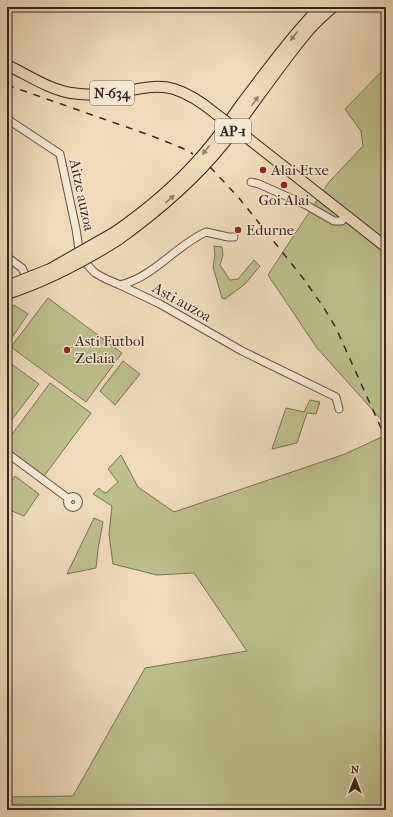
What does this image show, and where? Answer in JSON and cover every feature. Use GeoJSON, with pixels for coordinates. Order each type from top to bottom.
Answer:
{"type":"FeatureCollection","features":[{"type":"Feature","properties":{"kind":"highway","name":"AP-1"},"geometry":{"type":"LineString","coordinates":[[7,294],[30,286],[66,270],[117,236],[142,212],[174,185],[221,133],[268,68],[320,7]]}},
{"type":"Feature","properties":{"kind":"highway","name":"AP-1"},"geometry":{"type":"LineString","coordinates":[[7,286],[50,269],[140,224],[186,185],[204,167],[224,142],[275,73],[310,29],[332,7]]}},
{"type":"Feature","properties":{"kind":"highway","name":"N-634"},"geometry":{"type":"LineString","coordinates":[[7,65],[49,86],[72,93],[111,94],[154,87],[180,91],[202,103],[386,247]]}},
{"type":"Feature","properties":{"kind":"street","name":"Aitze auzoa"},"geometry":{"type":"LineString","coordinates":[[7,119],[60,154],[76,229],[80,256]]}},
{"type":"Feature","properties":{"kind":"street"},"geometry":{"type":"LineString","coordinates":[[251,182],[259,184],[306,205],[334,221],[342,221],[345,216]]}},
{"type":"Feature","properties":{"kind":"street"},"geometry":{"type":"LineString","coordinates":[[120,285],[133,281],[144,275],[189,241],[206,232],[234,238]]}},
{"type":"Feature","properties":{"kind":"street"},"geometry":{"type":"LineString","coordinates":[[7,289],[28,282],[80,256]]}},
{"type":"Feature","properties":{"kind":"street","name":"Asti auzoa"},"geometry":{"type":"LineString","coordinates":[[80,256],[95,273],[160,304],[242,351],[336,397],[339,409]]}},
{"type":"Feature","properties":{"kind":"street"},"geometry":{"type":"LineString","coordinates":[[7,257],[22,268],[28,282]]}},
{"type":"Feature","properties":{"kind":"street"},"geometry":{"type":"LineString","coordinates":[[7,453],[69,499]]}},
{"type":"Feature","properties":{"kind":"green space"},"geometry":{"type":"Polygon","coordinates":[[[386,67],[386,425],[317,348],[268,275],[329,182],[363,146],[361,131],[345,109],[386,67]]]}},
{"type":"Feature","properties":{"kind":"green space"},"geometry":{"type":"Polygon","coordinates":[[[214,246],[222,247],[223,255],[220,265],[230,280],[238,279],[254,260],[260,266],[245,284],[225,299],[222,298],[213,267],[215,254],[214,246]]]}},
{"type":"Feature","properties":{"kind":"green space","name":"Asti Futbol Zelaia"},"geometry":{"type":"Polygon","coordinates":[[[48,298],[122,353],[86,402],[11,347],[48,298]]]}},
{"type":"Feature","properties":{"kind":"green space"},"geometry":{"type":"Polygon","coordinates":[[[14,305],[28,314],[11,339],[7,336],[7,314],[14,305]]]}},
{"type":"Feature","properties":{"kind":"green space"},"geometry":{"type":"Polygon","coordinates":[[[7,361],[39,384],[7,426],[7,361]]]}},
{"type":"Feature","properties":{"kind":"green space"},"geometry":{"type":"Polygon","coordinates":[[[123,361],[140,374],[115,405],[100,391],[123,361]]]}},
{"type":"Feature","properties":{"kind":"green space"},"geometry":{"type":"Polygon","coordinates":[[[50,383],[91,413],[44,476],[7,448],[7,441],[50,383]]]}},
{"type":"Feature","properties":{"kind":"green space"},"geometry":{"type":"Polygon","coordinates":[[[310,400],[320,402],[316,414],[307,413],[297,443],[272,449],[286,408],[304,412],[310,400]]]}},
{"type":"Feature","properties":{"kind":"green space"},"geometry":{"type":"Polygon","coordinates":[[[386,435],[386,810],[7,810],[7,797],[73,796],[145,668],[247,651],[194,573],[157,575],[113,564],[109,534],[112,506],[93,494],[99,488],[101,491],[106,493],[118,482],[108,469],[121,455],[138,487],[174,512],[345,454],[386,435]]]}},
{"type":"Feature","properties":{"kind":"green space"},"geometry":{"type":"Polygon","coordinates":[[[15,476],[39,494],[24,516],[7,509],[7,487],[15,476]]]}},
{"type":"Feature","properties":{"kind":"green space"},"geometry":{"type":"Polygon","coordinates":[[[94,518],[103,522],[96,568],[67,574],[94,518]]]}},
{"type":"Feature","properties":{"kind":"railway"},"geometry":{"type":"LineString","coordinates":[[7,85],[152,136],[193,154]]}},
{"type":"Feature","properties":{"kind":"railway"},"geometry":{"type":"LineString","coordinates":[[210,167],[239,198],[303,278],[324,308],[336,328],[386,439]]}},
{"type":"Feature","properties":{"kind":"place","name":"Alai Etxe"},"geometry":{"type":"Point","coordinates":[263,170]}},
{"type":"Feature","properties":{"kind":"place","name":"Goi Alai"},"geometry":{"type":"Point","coordinates":[284,185]}},
{"type":"Feature","properties":{"kind":"place","name":"Edurne"},"geometry":{"type":"Point","coordinates":[238,230]}},
{"type":"Feature","properties":{"kind":"place","name":"Asti Futbol Zelaia"},"geometry":{"type":"Point","coordinates":[67,350]}}]}
